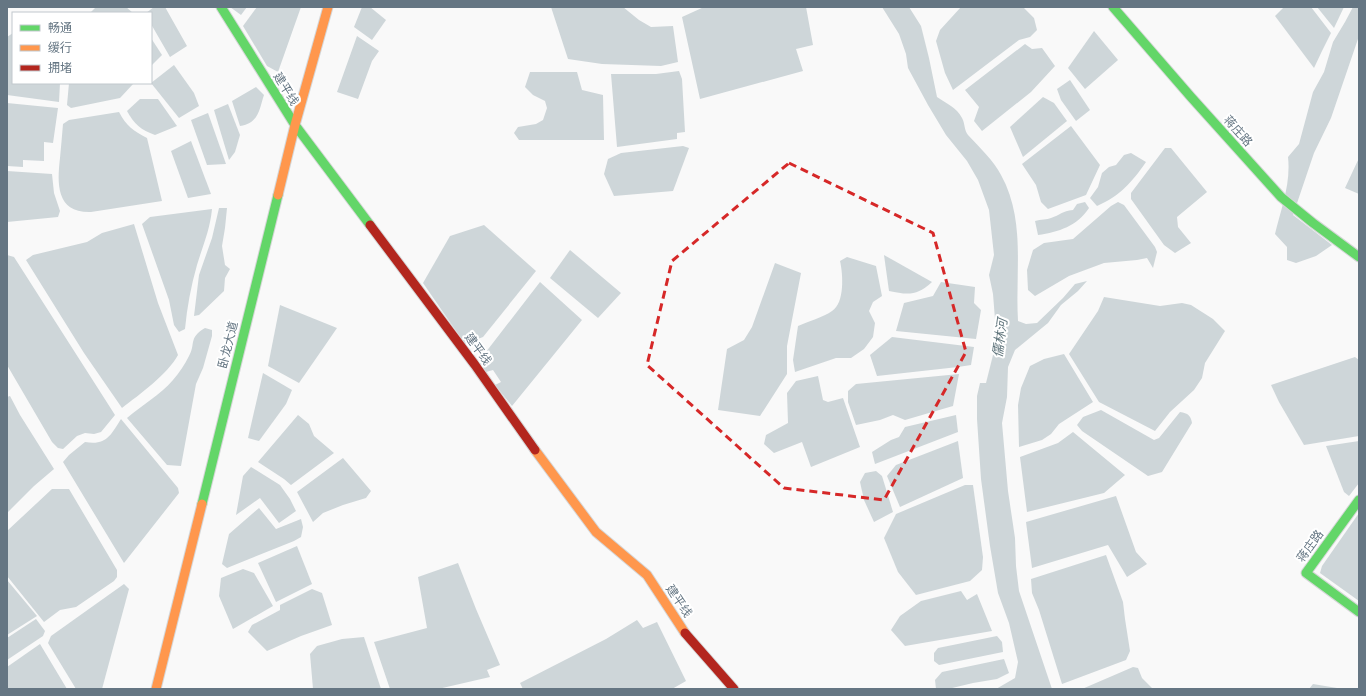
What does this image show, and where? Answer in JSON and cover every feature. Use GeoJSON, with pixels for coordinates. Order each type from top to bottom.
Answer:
{"type":"FeatureCollection","features":[{"type":"Feature","properties":{"kind":"street","name":"建平线"},"geometry":{"type":"LineString","coordinates":[[221,7],[295,125],[475,365],[545,464],[596,532],[647,575],[685,632],[734,689]]}},
{"type":"Feature","properties":{"kind":"street","name":"卧龙大道"},"geometry":{"type":"LineString","coordinates":[[156,689],[295,125],[328,7]]}},
{"type":"Feature","properties":{"kind":"street","name":"蒋庄路"},"geometry":{"type":"LineString","coordinates":[[1113,7],[1190,97],[1281,198],[1359,257]]}},
{"type":"Feature","properties":{"kind":"street","name":"蒋庄路"},"geometry":{"type":"LineString","coordinates":[[1359,500],[1306,573],[1359,612]]}},
{"type":"Feature","properties":{"kind":"highlighted area"},"geometry":{"type":"Polygon","coordinates":[[[789,163],[933,233],[966,352],[884,500],[784,488],[647,365],[672,261],[789,163]]]}},
{"type":"Feature","properties":{"kind":"water"},"geometry":{"type":"Polygon","coordinates":[[[96,7],[126,7],[132,12],[91,12],[96,7]]]}},
{"type":"Feature","properties":{"kind":"water"},"geometry":{"type":"Polygon","coordinates":[[[154,7],[165,7],[187,46],[170,57],[152,26],[152,12],[147,12],[154,7]]]}},
{"type":"Feature","properties":{"kind":"water"},"geometry":{"type":"Polygon","coordinates":[[[230,7],[247,7],[241,15],[230,7]]]}},
{"type":"Feature","properties":{"kind":"water"},"geometry":{"type":"Polygon","coordinates":[[[257,7],[301,7],[278,72],[267,66],[243,26],[257,7]]]}},
{"type":"Feature","properties":{"kind":"water"},"geometry":{"type":"Polygon","coordinates":[[[362,7],[370,7],[386,20],[372,40],[354,27],[362,7]]]}},
{"type":"Feature","properties":{"kind":"water"},"geometry":{"type":"Polygon","coordinates":[[[551,7],[623,7],[639,20],[651,27],[673,26],[678,62],[661,66],[602,64],[568,59],[551,7]]]}},
{"type":"Feature","properties":{"kind":"water"},"geometry":{"type":"Polygon","coordinates":[[[704,7],[806,7],[813,45],[796,49],[803,71],[700,99],[682,17],[704,7]]]}},
{"type":"Feature","properties":{"kind":"water","name":"儒林河"},"geometry":{"type":"Polygon","coordinates":[[[882,7],[909,7],[921,26],[937,97],[960,114],[968,135],[994,165],[1001,175],[1009,192],[1017,228],[1018,321],[1026,324],[1037,323],[1075,284],[1087,281],[1078,291],[1061,305],[1048,323],[1015,350],[1008,367],[1007,397],[1002,423],[1008,491],[1015,538],[1019,591],[1052,689],[996,689],[1015,678],[1018,662],[1009,623],[998,593],[990,546],[981,479],[977,419],[977,396],[980,383],[986,383],[994,351],[996,332],[993,294],[989,275],[994,255],[989,210],[978,180],[967,161],[946,135],[908,68],[906,54],[899,34],[882,7]]]}},
{"type":"Feature","properties":{"kind":"water"},"geometry":{"type":"Polygon","coordinates":[[[961,7],[1024,8],[1034,18],[1037,30],[1030,37],[1019,40],[953,90],[945,73],[936,41],[940,30],[961,7]]]}},
{"type":"Feature","properties":{"kind":"water"},"geometry":{"type":"Polygon","coordinates":[[[1284,7],[1311,7],[1331,33],[1314,68],[1275,16],[1284,7]]]}},
{"type":"Feature","properties":{"kind":"water"},"geometry":{"type":"Polygon","coordinates":[[[1317,7],[1344,7],[1334,28],[1317,7]]]}},
{"type":"Feature","properties":{"kind":"water"},"geometry":{"type":"Polygon","coordinates":[[[1353,7],[1359,7],[1359,36],[1331,118],[1314,153],[1293,215],[1332,245],[1316,256],[1296,263],[1287,260],[1287,247],[1275,234],[1287,187],[1289,167],[1288,157],[1299,144],[1313,92],[1324,72],[1333,42],[1353,7]]]}},
{"type":"Feature","properties":{"kind":"water"},"geometry":{"type":"Polygon","coordinates":[[[1094,31],[1118,60],[1085,89],[1068,68],[1094,31]]]}},
{"type":"Feature","properties":{"kind":"water"},"geometry":{"type":"Polygon","coordinates":[[[12,34],[12,84],[60,84],[59,102],[7,95],[7,37],[12,34]]]}},
{"type":"Feature","properties":{"kind":"water"},"geometry":{"type":"Polygon","coordinates":[[[357,36],[379,51],[372,61],[358,99],[337,92],[357,36]]]}},
{"type":"Feature","properties":{"kind":"water"},"geometry":{"type":"Polygon","coordinates":[[[152,40],[162,55],[152,65],[152,40]]]}},
{"type":"Feature","properties":{"kind":"water"},"geometry":{"type":"Polygon","coordinates":[[[1025,44],[1032,49],[1042,48],[1055,66],[1031,92],[982,131],[974,121],[979,107],[965,90],[1025,44]]]}},
{"type":"Feature","properties":{"kind":"water"},"geometry":{"type":"Polygon","coordinates":[[[174,65],[194,93],[199,106],[179,118],[152,84],[152,82],[174,65]]]}},
{"type":"Feature","properties":{"kind":"water"},"geometry":{"type":"Polygon","coordinates":[[[679,71],[682,79],[685,132],[677,133],[677,139],[617,147],[611,74],[656,74],[679,71]]]}},
{"type":"Feature","properties":{"kind":"water"},"geometry":{"type":"Polygon","coordinates":[[[530,72],[577,72],[582,90],[603,95],[604,140],[519,140],[514,133],[518,127],[536,124],[543,120],[547,108],[545,101],[533,95],[525,87],[530,72]]]}},
{"type":"Feature","properties":{"kind":"water"},"geometry":{"type":"Polygon","coordinates":[[[1070,80],[1090,110],[1076,121],[1061,100],[1057,89],[1070,80]]]}},
{"type":"Feature","properties":{"kind":"water"},"geometry":{"type":"Polygon","coordinates":[[[69,84],[133,84],[120,98],[71,108],[67,105],[69,84]]]}},
{"type":"Feature","properties":{"kind":"water"},"geometry":{"type":"Polygon","coordinates":[[[256,87],[264,95],[259,111],[255,119],[240,126],[232,101],[256,87]]]}},
{"type":"Feature","properties":{"kind":"water"},"geometry":{"type":"Polygon","coordinates":[[[1043,97],[1054,103],[1067,121],[1023,157],[1010,127],[1043,97]]]}},
{"type":"Feature","properties":{"kind":"water"},"geometry":{"type":"Polygon","coordinates":[[[140,99],[158,99],[177,126],[155,135],[142,129],[132,120],[127,111],[140,99]]]}},
{"type":"Feature","properties":{"kind":"water"},"geometry":{"type":"Polygon","coordinates":[[[7,103],[58,108],[53,143],[44,142],[44,161],[23,160],[23,167],[7,166],[7,103]]]}},
{"type":"Feature","properties":{"kind":"water"},"geometry":{"type":"Polygon","coordinates":[[[228,104],[240,135],[235,152],[229,160],[214,110],[228,104]]]}},
{"type":"Feature","properties":{"kind":"water"},"geometry":{"type":"Polygon","coordinates":[[[119,112],[124,121],[131,128],[147,138],[162,201],[91,212],[79,211],[71,208],[61,195],[59,187],[59,168],[63,124],[69,120],[119,112]]]}},
{"type":"Feature","properties":{"kind":"water"},"geometry":{"type":"Polygon","coordinates":[[[208,113],[226,164],[207,165],[191,120],[208,113]]]}},
{"type":"Feature","properties":{"kind":"water"},"geometry":{"type":"Polygon","coordinates":[[[1071,126],[1100,165],[1086,195],[1048,209],[1041,202],[1036,185],[1022,164],[1071,126]]]}},
{"type":"Feature","properties":{"kind":"water"},"geometry":{"type":"Polygon","coordinates":[[[191,141],[211,194],[188,198],[171,151],[191,141]]]}},
{"type":"Feature","properties":{"kind":"water"},"geometry":{"type":"Polygon","coordinates":[[[683,146],[689,148],[673,191],[614,196],[604,174],[608,159],[621,153],[683,146]]]}},
{"type":"Feature","properties":{"kind":"water"},"geometry":{"type":"Polygon","coordinates":[[[1165,148],[1171,148],[1207,192],[1177,217],[1178,227],[1191,243],[1175,253],[1164,245],[1131,199],[1131,193],[1165,148]]]}},
{"type":"Feature","properties":{"kind":"water"},"geometry":{"type":"Polygon","coordinates":[[[1131,153],[1146,162],[1125,188],[1112,198],[1097,206],[1090,198],[1098,187],[1102,173],[1109,167],[1116,165],[1124,155],[1131,153]]]}},
{"type":"Feature","properties":{"kind":"water"},"geometry":{"type":"Polygon","coordinates":[[[1359,158],[1359,194],[1345,188],[1359,158]]]}},
{"type":"Feature","properties":{"kind":"water"},"geometry":{"type":"Polygon","coordinates":[[[7,171],[52,174],[54,193],[60,211],[58,217],[7,222],[7,171]]]}},
{"type":"Feature","properties":{"kind":"water"},"geometry":{"type":"Polygon","coordinates":[[[1085,202],[1089,208],[1073,224],[1060,230],[1038,235],[1035,221],[1049,219],[1064,212],[1073,210],[1077,204],[1085,202]]]}},
{"type":"Feature","properties":{"kind":"water"},"geometry":{"type":"Polygon","coordinates":[[[1118,202],[1124,205],[1155,247],[1157,252],[1153,268],[1147,258],[1104,263],[1069,276],[1035,296],[1028,290],[1027,270],[1033,250],[1044,243],[1073,239],[1111,206],[1118,202]]]}},
{"type":"Feature","properties":{"kind":"water"},"geometry":{"type":"Polygon","coordinates":[[[219,208],[227,208],[222,246],[225,265],[230,269],[225,278],[224,291],[199,315],[194,316],[199,275],[212,238],[219,208]]]}},
{"type":"Feature","properties":{"kind":"water"},"geometry":{"type":"Polygon","coordinates":[[[212,209],[208,231],[191,289],[185,329],[179,332],[174,325],[169,300],[142,224],[150,217],[212,209]]]}},
{"type":"Feature","properties":{"kind":"water"},"geometry":{"type":"Polygon","coordinates":[[[134,224],[158,303],[178,355],[160,377],[122,408],[84,353],[26,260],[33,255],[87,242],[102,233],[134,224]]]}},
{"type":"Feature","properties":{"kind":"water"},"geometry":{"type":"Polygon","coordinates":[[[484,225],[536,271],[483,337],[465,344],[423,283],[450,236],[484,225]]]}},
{"type":"Feature","properties":{"kind":"water"},"geometry":{"type":"Polygon","coordinates":[[[570,250],[621,293],[598,318],[550,278],[570,250]]]}},
{"type":"Feature","properties":{"kind":"water"},"geometry":{"type":"Polygon","coordinates":[[[7,255],[14,257],[115,415],[101,432],[94,434],[85,433],[77,436],[63,449],[58,448],[52,442],[7,365],[7,255]]]}},
{"type":"Feature","properties":{"kind":"water"},"geometry":{"type":"Polygon","coordinates":[[[884,255],[932,282],[927,287],[917,292],[907,294],[889,291],[884,255]]]}},
{"type":"Feature","properties":{"kind":"water"},"geometry":{"type":"Polygon","coordinates":[[[847,257],[876,266],[882,296],[873,302],[869,311],[875,323],[873,337],[864,349],[851,358],[836,358],[795,372],[793,360],[798,326],[825,315],[836,307],[839,302],[842,288],[840,261],[847,257]]]}},
{"type":"Feature","properties":{"kind":"water"},"geometry":{"type":"Polygon","coordinates":[[[775,263],[801,273],[787,346],[787,374],[760,416],[718,410],[727,349],[744,340],[752,327],[775,263]]]}},
{"type":"Feature","properties":{"kind":"water"},"geometry":{"type":"Polygon","coordinates":[[[540,282],[582,320],[512,406],[495,385],[501,382],[493,370],[486,372],[479,361],[540,282]]]}},
{"type":"Feature","properties":{"kind":"water"},"geometry":{"type":"Polygon","coordinates":[[[941,282],[975,287],[974,303],[981,310],[976,339],[896,331],[904,303],[933,296],[941,282]]]}},
{"type":"Feature","properties":{"kind":"water"},"geometry":{"type":"Polygon","coordinates":[[[1104,297],[1160,306],[1182,303],[1191,305],[1213,319],[1225,331],[1205,363],[1202,378],[1194,390],[1170,412],[1155,431],[1099,402],[1069,354],[1098,311],[1104,297]]]}},
{"type":"Feature","properties":{"kind":"water"},"geometry":{"type":"Polygon","coordinates":[[[280,305],[337,328],[299,383],[268,366],[280,305]]]}},
{"type":"Feature","properties":{"kind":"water"},"geometry":{"type":"Polygon","coordinates":[[[205,328],[212,330],[212,336],[203,368],[196,384],[181,466],[167,465],[127,418],[173,380],[191,352],[194,338],[205,328]]]}},
{"type":"Feature","properties":{"kind":"water"},"geometry":{"type":"Polygon","coordinates":[[[892,337],[974,347],[971,365],[877,376],[870,355],[892,337]]]}},
{"type":"Feature","properties":{"kind":"water"},"geometry":{"type":"Polygon","coordinates":[[[1064,354],[1093,402],[1059,424],[1051,434],[1042,440],[1019,447],[1018,405],[1021,388],[1030,366],[1044,359],[1064,354]]]}},
{"type":"Feature","properties":{"kind":"water"},"geometry":{"type":"Polygon","coordinates":[[[1355,357],[1359,360],[1359,436],[1304,445],[1271,385],[1355,357]]]}},
{"type":"Feature","properties":{"kind":"water"},"geometry":{"type":"Polygon","coordinates":[[[263,373],[292,390],[286,404],[259,441],[248,438],[263,373]]]}},
{"type":"Feature","properties":{"kind":"water"},"geometry":{"type":"Polygon","coordinates":[[[959,374],[953,406],[905,420],[893,415],[880,420],[856,425],[848,402],[848,391],[856,384],[959,374]]]}},
{"type":"Feature","properties":{"kind":"water"},"geometry":{"type":"Polygon","coordinates":[[[818,376],[823,400],[828,402],[843,398],[860,447],[811,467],[802,442],[774,453],[764,444],[766,435],[788,423],[787,393],[796,381],[818,376]]]}},
{"type":"Feature","properties":{"kind":"water"},"geometry":{"type":"Polygon","coordinates":[[[10,396],[20,415],[54,469],[34,486],[7,513],[7,397],[10,396]]]}},
{"type":"Feature","properties":{"kind":"water"},"geometry":{"type":"Polygon","coordinates":[[[1101,410],[1154,440],[1159,438],[1180,412],[1189,415],[1192,423],[1162,472],[1148,476],[1082,431],[1077,425],[1083,417],[1101,410]]]}},
{"type":"Feature","properties":{"kind":"water"},"geometry":{"type":"Polygon","coordinates":[[[298,415],[309,424],[314,436],[334,453],[291,485],[258,462],[298,415]]]}},
{"type":"Feature","properties":{"kind":"water"},"geometry":{"type":"Polygon","coordinates":[[[956,415],[958,432],[875,464],[872,452],[891,440],[899,437],[905,427],[956,415]]]}},
{"type":"Feature","properties":{"kind":"water"},"geometry":{"type":"Polygon","coordinates":[[[121,419],[178,488],[179,493],[124,563],[63,462],[85,442],[92,443],[103,441],[111,434],[121,419]]]}},
{"type":"Feature","properties":{"kind":"water"},"geometry":{"type":"Polygon","coordinates":[[[1073,432],[1125,475],[1104,493],[1027,512],[1020,457],[1058,443],[1073,432]]]}},
{"type":"Feature","properties":{"kind":"water"},"geometry":{"type":"Polygon","coordinates":[[[958,441],[963,478],[900,507],[887,476],[896,465],[958,441]]]}},
{"type":"Feature","properties":{"kind":"water"},"geometry":{"type":"Polygon","coordinates":[[[1359,441],[1359,483],[1349,496],[1344,492],[1326,446],[1359,441]]]}},
{"type":"Feature","properties":{"kind":"water"},"geometry":{"type":"Polygon","coordinates":[[[343,458],[371,491],[366,498],[323,513],[313,522],[297,492],[343,458]]]}},
{"type":"Feature","properties":{"kind":"water"},"geometry":{"type":"Polygon","coordinates":[[[251,467],[280,485],[296,511],[279,523],[260,498],[236,515],[243,476],[251,467]]]}},
{"type":"Feature","properties":{"kind":"water"},"geometry":{"type":"Polygon","coordinates":[[[876,471],[882,476],[893,512],[874,522],[864,500],[860,482],[865,473],[876,471]]]}},
{"type":"Feature","properties":{"kind":"water"},"geometry":{"type":"Polygon","coordinates":[[[965,485],[973,485],[983,557],[982,570],[970,581],[916,595],[898,572],[884,538],[896,514],[965,485]]]}},
{"type":"Feature","properties":{"kind":"water"},"geometry":{"type":"Polygon","coordinates":[[[52,489],[69,489],[117,570],[117,577],[114,581],[76,607],[60,610],[44,622],[7,576],[7,531],[52,489]]]}},
{"type":"Feature","properties":{"kind":"water"},"geometry":{"type":"Polygon","coordinates":[[[1116,496],[1136,552],[1147,564],[1127,577],[1108,545],[1032,568],[1026,522],[1116,496]]]}},
{"type":"Feature","properties":{"kind":"water"},"geometry":{"type":"Polygon","coordinates":[[[259,508],[276,529],[301,519],[303,527],[301,537],[227,568],[222,564],[229,534],[259,508]]]}},
{"type":"Feature","properties":{"kind":"water"},"geometry":{"type":"Polygon","coordinates":[[[1359,513],[1359,601],[1320,573],[1322,566],[1359,513]]]}},
{"type":"Feature","properties":{"kind":"water"},"geometry":{"type":"Polygon","coordinates":[[[297,546],[312,584],[276,602],[258,563],[297,546]]]}},
{"type":"Feature","properties":{"kind":"water"},"geometry":{"type":"Polygon","coordinates":[[[1106,555],[1123,602],[1130,651],[1126,660],[1062,684],[1039,610],[1032,593],[1031,579],[1106,555]]]}},
{"type":"Feature","properties":{"kind":"water"},"geometry":{"type":"Polygon","coordinates":[[[458,563],[500,665],[487,670],[490,677],[438,689],[390,689],[374,642],[427,628],[418,577],[458,563]]]}},
{"type":"Feature","properties":{"kind":"water"},"geometry":{"type":"Polygon","coordinates":[[[243,569],[254,573],[273,606],[233,629],[219,596],[221,578],[243,569]]]}},
{"type":"Feature","properties":{"kind":"water"},"geometry":{"type":"Polygon","coordinates":[[[7,580],[37,616],[7,635],[7,580]]]}},
{"type":"Feature","properties":{"kind":"water"},"geometry":{"type":"Polygon","coordinates":[[[124,584],[129,589],[102,689],[76,689],[48,643],[51,636],[124,584]]]}},
{"type":"Feature","properties":{"kind":"water"},"geometry":{"type":"Polygon","coordinates":[[[312,589],[322,593],[332,625],[301,636],[267,651],[248,632],[252,625],[280,610],[280,605],[312,589]]]}},
{"type":"Feature","properties":{"kind":"water"},"geometry":{"type":"Polygon","coordinates":[[[961,591],[967,600],[977,594],[992,631],[905,646],[891,630],[900,616],[921,601],[961,591]]]}},
{"type":"Feature","properties":{"kind":"water"},"geometry":{"type":"Polygon","coordinates":[[[36,619],[45,631],[43,636],[7,660],[7,638],[36,619]]]}},
{"type":"Feature","properties":{"kind":"water"},"geometry":{"type":"Polygon","coordinates":[[[637,620],[643,628],[657,622],[686,681],[672,689],[523,689],[520,683],[606,639],[637,620]]]}},
{"type":"Feature","properties":{"kind":"water"},"geometry":{"type":"Polygon","coordinates":[[[997,636],[1002,642],[1003,652],[939,665],[934,661],[934,653],[938,648],[997,636]]]}},
{"type":"Feature","properties":{"kind":"water"},"geometry":{"type":"Polygon","coordinates":[[[364,637],[381,689],[313,689],[310,654],[317,646],[342,639],[364,637]]]}},
{"type":"Feature","properties":{"kind":"water"},"geometry":{"type":"Polygon","coordinates":[[[40,644],[67,689],[7,689],[7,667],[40,644]]]}},
{"type":"Feature","properties":{"kind":"water"},"geometry":{"type":"Polygon","coordinates":[[[1004,659],[1009,673],[997,679],[948,689],[936,689],[935,680],[942,672],[1004,659]]]}},
{"type":"Feature","properties":{"kind":"water"},"geometry":{"type":"Polygon","coordinates":[[[1133,667],[1138,668],[1142,678],[1153,689],[1082,689],[1133,667]]]}},
{"type":"Feature","properties":{"kind":"water"},"geometry":{"type":"Polygon","coordinates":[[[1313,684],[1343,689],[1309,689],[1313,684]]]}},
{"type":"Feature","properties":{"kind":"traffic: fast"},"geometry":{"type":"LineString","coordinates":[[221,7],[295,125],[370,225]]}},
{"type":"Feature","properties":{"kind":"traffic: fast"},"geometry":{"type":"LineString","coordinates":[[1113,7],[1281,197],[1359,257]]}},
{"type":"Feature","properties":{"kind":"traffic: fast"},"geometry":{"type":"LineString","coordinates":[[202,504],[278,195]]}},
{"type":"Feature","properties":{"kind":"traffic: fast"},"geometry":{"type":"LineString","coordinates":[[1359,500],[1306,573],[1359,612]]}},
{"type":"Feature","properties":{"kind":"traffic: slow"},"geometry":{"type":"LineString","coordinates":[[278,195],[295,125],[328,7]]}},
{"type":"Feature","properties":{"kind":"traffic: slow"},"geometry":{"type":"LineString","coordinates":[[535,450],[596,532],[647,575],[685,633]]}},
{"type":"Feature","properties":{"kind":"traffic: slow"},"geometry":{"type":"LineString","coordinates":[[156,689],[202,504]]}},
{"type":"Feature","properties":{"kind":"traffic: jam"},"geometry":{"type":"LineString","coordinates":[[370,225],[475,365],[535,450]]}},
{"type":"Feature","properties":{"kind":"traffic: jam"},"geometry":{"type":"LineString","coordinates":[[685,633],[734,689]]}}]}
